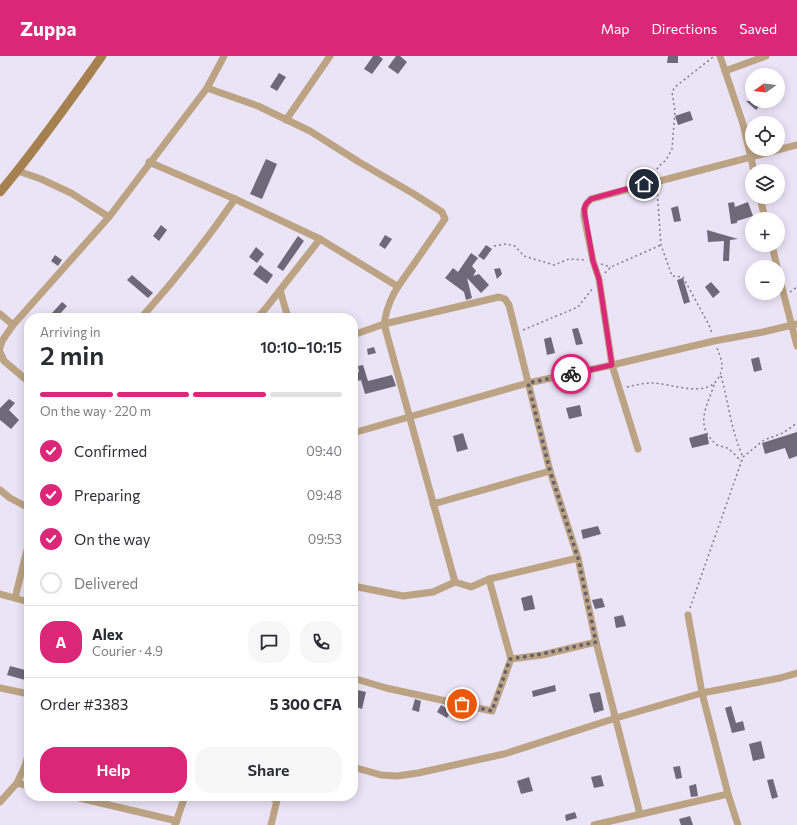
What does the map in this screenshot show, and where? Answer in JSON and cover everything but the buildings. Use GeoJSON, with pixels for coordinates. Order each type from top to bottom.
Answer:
{"type":"FeatureCollection","features":[{"type":"Feature","properties":{"kind":"street"},"geometry":{"type":"LineString","coordinates":[[0,192],[18,171],[102,56]]}},
{"type":"Feature","properties":{"kind":"street"},"geometry":{"type":"LineString","coordinates":[[0,348],[2,341],[13,325],[109,217],[149,162],[207,88],[224,56]]}},
{"type":"Feature","properties":{"kind":"street"},"geometry":{"type":"LineString","coordinates":[[286,120],[330,56]]}},
{"type":"Feature","properties":{"kind":"street"},"geometry":{"type":"LineString","coordinates":[[720,56],[744,124],[752,164]]}},
{"type":"Feature","properties":{"kind":"street"},"geometry":{"type":"LineString","coordinates":[[725,70],[766,56]]}},
{"type":"Feature","properties":{"kind":"street"},"geometry":{"type":"LineString","coordinates":[[207,88],[258,106],[310,131],[414,194],[442,212],[444,215],[445,219],[397,286],[388,306],[384,324],[454,582]]}},
{"type":"Feature","properties":{"kind":"street"},"geometry":{"type":"LineString","coordinates":[[638,448],[612,365],[599,279],[593,261],[584,216],[586,204],[591,199],[797,144]]}},
{"type":"Feature","properties":{"kind":"street"},"geometry":{"type":"LineString","coordinates":[[149,162],[235,199],[320,239],[397,286]]}},
{"type":"Feature","properties":{"kind":"street"},"geometry":{"type":"LineString","coordinates":[[18,171],[41,179],[109,217]]}},
{"type":"Feature","properties":{"kind":"street"},"geometry":{"type":"LineString","coordinates":[[145,313],[210,236],[235,199]]}},
{"type":"Feature","properties":{"kind":"street"},"geometry":{"type":"LineString","coordinates":[[262,313],[320,239]]}},
{"type":"Feature","properties":{"kind":"street"},"geometry":{"type":"LineString","coordinates":[[280,290],[287,313]]}},
{"type":"Feature","properties":{"kind":"street"},"geometry":{"type":"LineString","coordinates":[[785,295],[794,324],[797,346]]}},
{"type":"Feature","properties":{"kind":"street"},"geometry":{"type":"LineString","coordinates":[[358,333],[384,324],[499,298],[505,299],[509,305],[550,471],[578,558],[596,642],[640,814]]}},
{"type":"Feature","properties":{"kind":"street"},"geometry":{"type":"LineString","coordinates":[[0,314],[13,325]]}},
{"type":"Feature","properties":{"kind":"street"},"geometry":{"type":"LineString","coordinates":[[358,432],[528,383],[794,324]]}},
{"type":"Feature","properties":{"kind":"street"},"geometry":{"type":"LineString","coordinates":[[0,352],[4,361],[24,378]]}},
{"type":"Feature","properties":{"kind":"street"},"geometry":{"type":"LineString","coordinates":[[432,504],[550,471]]}},
{"type":"Feature","properties":{"kind":"street"},"geometry":{"type":"LineString","coordinates":[[0,490],[10,498],[24,505]]}},
{"type":"Feature","properties":{"kind":"street"},"geometry":{"type":"LineString","coordinates":[[358,587],[404,596],[433,592],[454,582],[471,587],[489,579],[578,558]]}},
{"type":"Feature","properties":{"kind":"street"},"geometry":{"type":"LineString","coordinates":[[15,598],[24,562]]}},
{"type":"Feature","properties":{"kind":"street"},"geometry":{"type":"LineString","coordinates":[[358,680],[386,688],[492,711],[510,659],[489,579]]}},
{"type":"Feature","properties":{"kind":"street"},"geometry":{"type":"LineString","coordinates":[[0,594],[24,601]]}},
{"type":"Feature","properties":{"kind":"street"},"geometry":{"type":"LineString","coordinates":[[688,615],[702,693],[728,794],[738,825]]}},
{"type":"Feature","properties":{"kind":"street"},"geometry":{"type":"LineString","coordinates":[[510,659],[542,654],[596,642]]}},
{"type":"Feature","properties":{"kind":"street"},"geometry":{"type":"LineString","coordinates":[[358,768],[381,775],[397,776],[418,773],[504,754],[616,718],[702,693],[780,678],[797,673]]}},
{"type":"Feature","properties":{"kind":"street"},"geometry":{"type":"LineString","coordinates":[[0,688],[24,693]]}},
{"type":"Feature","properties":{"kind":"street"},"geometry":{"type":"LineString","coordinates":[[0,802],[17,783],[24,768]]}},
{"type":"Feature","properties":{"kind":"street"},"geometry":{"type":"LineString","coordinates":[[17,783],[24,785]]}},
{"type":"Feature","properties":{"kind":"street"},"geometry":{"type":"LineString","coordinates":[[594,825],[728,794]]}},
{"type":"Feature","properties":{"kind":"street"},"geometry":{"type":"LineString","coordinates":[[90,801],[176,823],[183,801]]}},
{"type":"Feature","properties":{"kind":"street"},"geometry":{"type":"LineString","coordinates":[[271,825],[276,801]]}},
{"type":"Feature","properties":{"kind":"path"},"geometry":{"type":"LineString","coordinates":[[516,333],[578,307],[599,279],[611,267],[660,245],[657,181],[654,176],[658,167],[666,160],[672,149],[675,111],[672,92],[675,87],[715,56]]}},
{"type":"Feature","properties":{"kind":"path"},"geometry":{"type":"LineString","coordinates":[[494,246],[506,244],[515,246],[524,256],[554,265],[569,259],[593,261],[611,267]]}},
{"type":"Feature","properties":{"kind":"path"},"geometry":{"type":"LineString","coordinates":[[721,375],[734,434],[743,457]]}},
{"type":"Feature","properties":{"kind":"path"},"geometry":{"type":"LineString","coordinates":[[714,385],[705,409],[703,420],[706,429],[710,438],[718,445],[728,449],[741,462]]}},
{"type":"Feature","properties":{"kind":"path"},"geometry":{"type":"LineString","coordinates":[[688,615],[743,457],[764,440],[783,433],[797,423]]}},
{"type":"Feature","properties":{"kind":"way so far"},"geometry":{"type":"LineString","coordinates":[[462,704],[492,711],[510,659],[542,654],[596,642],[578,558],[550,471],[528,383],[571,374]]}},
{"type":"Feature","properties":{"kind":"route"},"geometry":{"type":"LineString","coordinates":[[571,374],[612,365],[599,279],[593,261],[584,209],[586,204],[591,199],[644,184]]}}]}
